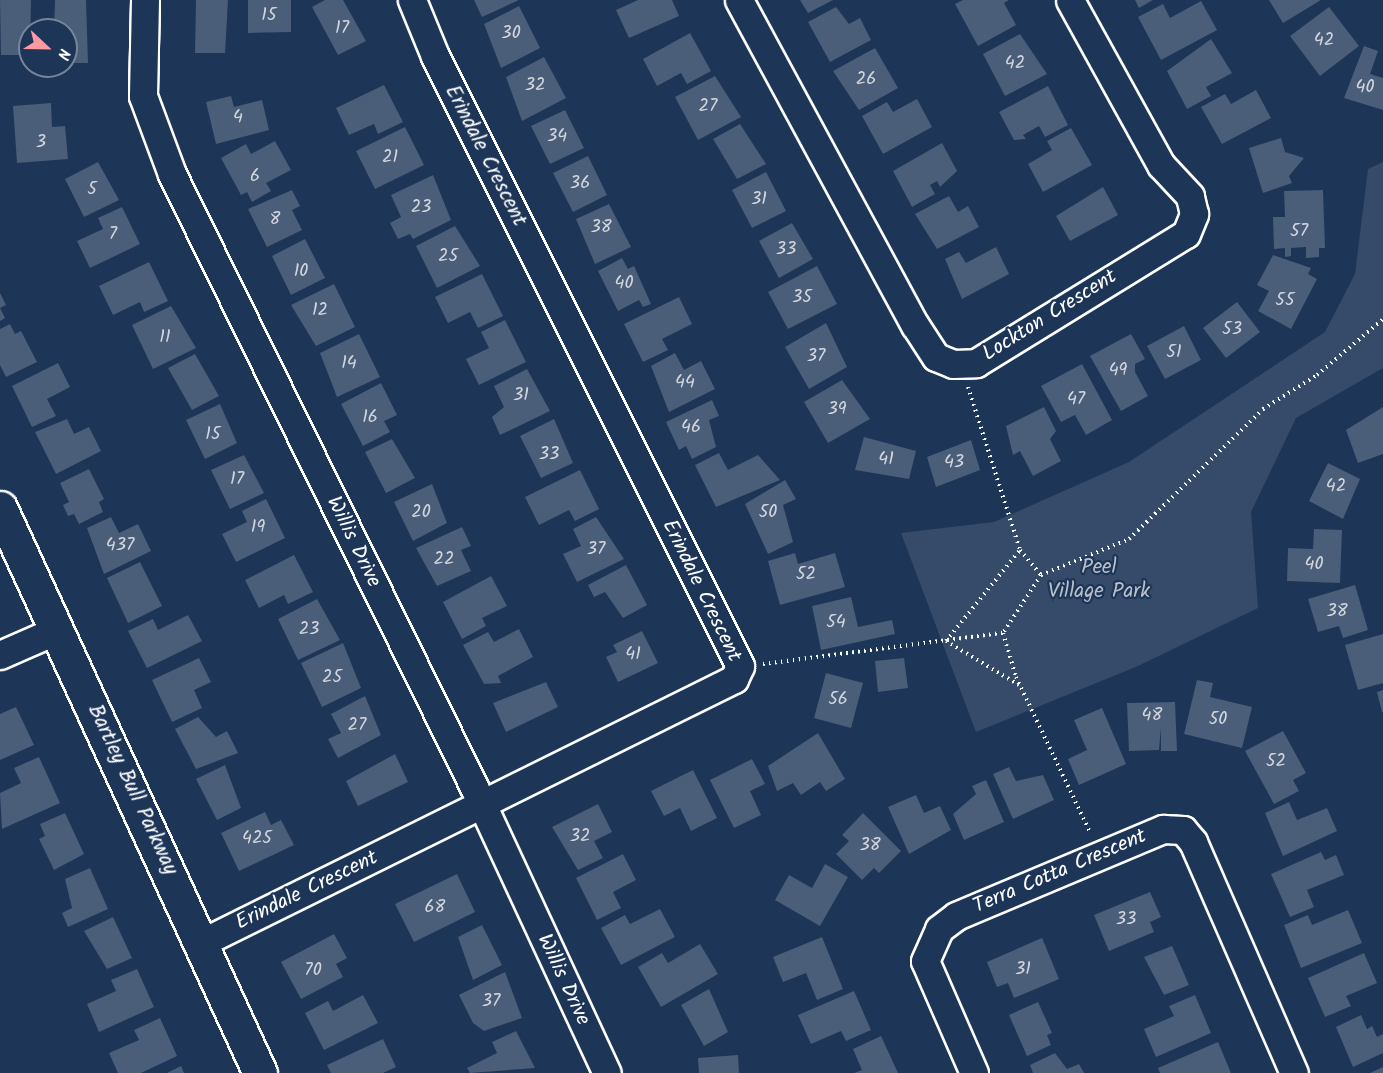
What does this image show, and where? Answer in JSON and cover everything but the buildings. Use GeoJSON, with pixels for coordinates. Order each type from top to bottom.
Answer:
{"type":"FeatureCollection","features":[{"type":"Feature","properties":{"kind":"street","name":"Willis Drive"},"geometry":{"type":"LineString","coordinates":[[145,0],[143,96],[172,174],[483,806],[607,1073]]}},
{"type":"Feature","properties":{"kind":"street","name":"Erindale Crescent"},"geometry":{"type":"LineString","coordinates":[[201,943],[483,806],[734,679],[740,666],[435,56],[412,0]]}},
{"type":"Feature","properties":{"kind":"street","name":"Lockton Crescent"},"geometry":{"type":"LineString","coordinates":[[739,0],[915,325],[936,357],[953,364],[976,363],[1186,234],[1194,214],[1190,196],[1161,165],[1070,0]]}},
{"type":"Feature","properties":{"kind":"street","name":"Bartley Bull Parkway"},"geometry":{"type":"LineString","coordinates":[[0,508],[260,1073]]}},
{"type":"Feature","properties":{"kind":"street"},"geometry":{"type":"LineString","coordinates":[[0,655],[57,630]]}},
{"type":"Feature","properties":{"kind":"street","name":"Terra Cotta Crescent"},"geometry":{"type":"LineString","coordinates":[[974,1073],[925,962],[931,940],[956,916],[1142,836],[1183,830],[1214,885],[1294,1073]]}},
{"type":"Feature","properties":{"kind":"path"},"geometry":{"type":"LineString","coordinates":[[740,666],[1004,633],[1041,575],[1128,539],[1263,409],[1317,375],[1383,319]]}},
{"type":"Feature","properties":{"kind":"path"},"geometry":{"type":"LineString","coordinates":[[953,364],[971,391],[1020,550],[1041,575]]}},
{"type":"Feature","properties":{"kind":"path"},"geometry":{"type":"LineString","coordinates":[[946,641],[1020,550]]}},
{"type":"Feature","properties":{"kind":"path"},"geometry":{"type":"LineString","coordinates":[[1004,633],[1020,685],[1101,855]]}},
{"type":"Feature","properties":{"kind":"path"},"geometry":{"type":"LineString","coordinates":[[946,641],[1020,685]]}},
{"type":"Feature","properties":{"kind":"green space","name":"Peel Village Park"},"geometry":{"type":"Polygon","coordinates":[[[1383,162],[1383,368],[1296,418],[1251,512],[1258,608],[1138,666],[976,732],[901,533],[994,522],[1129,462],[1325,332],[1355,274],[1368,169],[1383,162]]]}}]}
